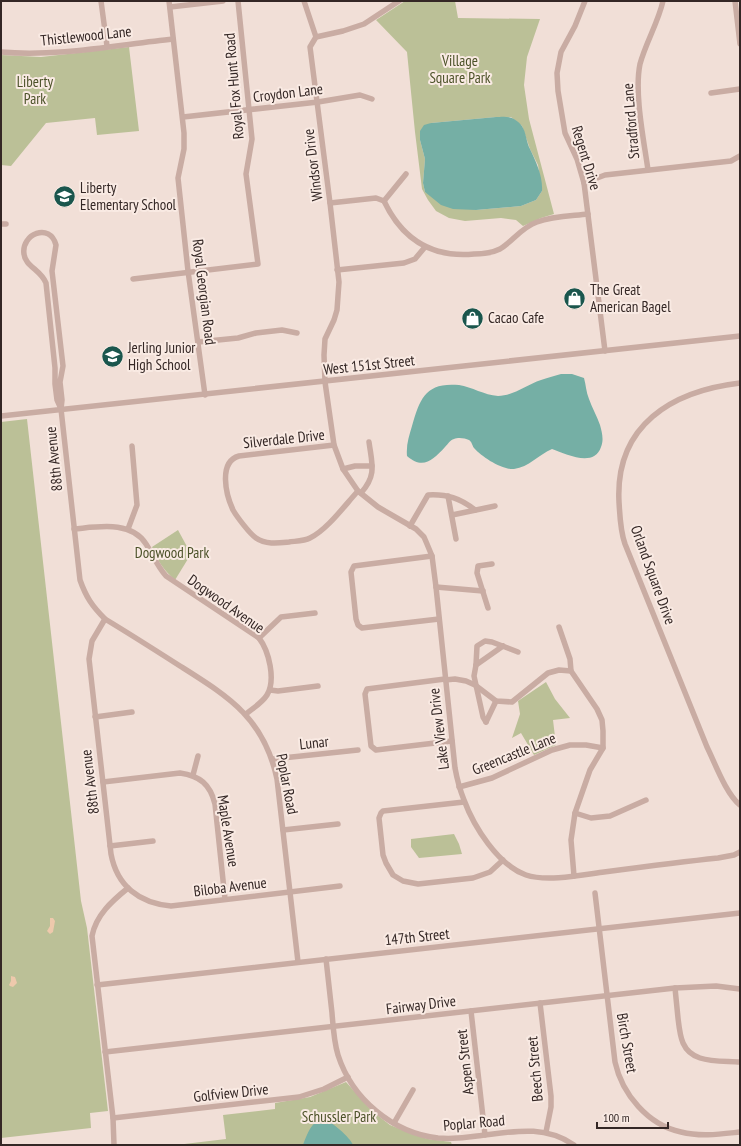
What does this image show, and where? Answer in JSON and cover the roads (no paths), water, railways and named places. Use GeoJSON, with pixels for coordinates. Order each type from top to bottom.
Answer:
{"type":"FeatureCollection","features":[{"type":"Feature","properties":{"kind":"street"},"geometry":{"type":"LineString","coordinates":[[101,1],[107,46]]}},
{"type":"Feature","properties":{"kind":"street"},"geometry":{"type":"LineString","coordinates":[[169,4],[223,1]]}},
{"type":"Feature","properties":{"kind":"street","name":"Royal Fox Hunt Road"},"geometry":{"type":"LineString","coordinates":[[188,272],[258,264],[246,174],[252,139],[238,1]]}},
{"type":"Feature","properties":{"kind":"street"},"geometry":{"type":"LineString","coordinates":[[304,1],[316,37],[343,31],[364,24],[390,4],[399,1]]}},
{"type":"Feature","properties":{"kind":"street","name":"Regent Drive"},"geometry":{"type":"LineString","coordinates":[[585,1],[575,26],[561,52],[557,73],[558,91],[565,134],[577,160],[584,183],[605,351]]}},
{"type":"Feature","properties":{"kind":"street","name":"Stradford Lane"},"geometry":{"type":"LineString","coordinates":[[648,170],[641,115],[639,79],[642,60],[663,1]]}},
{"type":"Feature","properties":{"kind":"street"},"geometry":{"type":"LineString","coordinates":[[735,1],[740,44]]}},
{"type":"Feature","properties":{"kind":"street","name":"Royal Georgian Road"},"geometry":{"type":"LineString","coordinates":[[169,4],[185,142],[178,178],[188,272],[205,395]]}},
{"type":"Feature","properties":{"kind":"street","name":"Windsor Drive"},"geometry":{"type":"LineString","coordinates":[[316,37],[310,47],[330,203],[339,292],[337,310],[325,339],[324,363],[326,382]]}},
{"type":"Feature","properties":{"kind":"street","name":"Thistlewood Lane"},"geometry":{"type":"LineString","coordinates":[[1,52],[54,52],[173,39]]}},
{"type":"Feature","properties":{"kind":"street"},"geometry":{"type":"LineString","coordinates":[[711,93],[740,89]]}},
{"type":"Feature","properties":{"kind":"street","name":"Croydon Lane"},"geometry":{"type":"LineString","coordinates":[[183,116],[250,110],[360,96],[372,100]]}},
{"type":"Feature","properties":{"kind":"street"},"geometry":{"type":"LineString","coordinates":[[584,183],[604,175],[731,161],[740,156]]}},
{"type":"Feature","properties":{"kind":"street"},"geometry":{"type":"LineString","coordinates":[[384,201],[406,174]]}},
{"type":"Feature","properties":{"kind":"street"},"geometry":{"type":"LineString","coordinates":[[330,203],[376,198],[384,201],[391,216],[409,236],[425,247],[444,254],[462,255],[489,253],[500,248],[536,222],[554,217],[588,214]]}},
{"type":"Feature","properties":{"kind":"street","name":"88th Avenue"},"geometry":{"type":"LineString","coordinates":[[61,409],[56,400],[56,371],[46,283],[42,275],[27,262],[24,255],[24,248],[27,240],[34,234],[42,232],[50,235],[56,245],[52,271],[63,366],[60,382],[62,400],[61,409],[80,580],[91,604],[105,619],[92,642],[89,659],[110,846],[114,866],[120,878],[128,888]]}},
{"type":"Feature","properties":{"kind":"street"},"geometry":{"type":"LineString","coordinates":[[337,270],[404,263],[414,259],[425,247]]}},
{"type":"Feature","properties":{"kind":"street"},"geometry":{"type":"LineString","coordinates":[[133,279],[188,272]]}},
{"type":"Feature","properties":{"kind":"street"},"geometry":{"type":"LineString","coordinates":[[198,342],[238,338],[256,333],[282,330],[297,333]]}},
{"type":"Feature","properties":{"kind":"street","name":"West 151st Street"},"geometry":{"type":"LineString","coordinates":[[1,416],[740,336]]}},
{"type":"Feature","properties":{"kind":"street","name":"Lake View Drive"},"geometry":{"type":"LineString","coordinates":[[326,382],[334,445],[343,469],[360,492],[378,507],[410,526],[424,537],[432,556],[455,768],[459,787],[464,802],[482,835],[503,860],[518,872],[531,877],[547,878],[718,858],[734,855],[740,852]]}},
{"type":"Feature","properties":{"kind":"street","name":"Orland Square Drive"},"geometry":{"type":"LineString","coordinates":[[740,383],[716,386],[696,392],[676,400],[658,411],[634,439],[622,466],[618,491],[620,521],[625,544],[707,747],[722,779],[736,802],[740,805]]}},
{"type":"Feature","properties":{"kind":"street"},"geometry":{"type":"LineString","coordinates":[[360,492],[369,485],[371,478],[372,466],[369,442]]}},
{"type":"Feature","properties":{"kind":"street","name":"Silverdale Drive"},"geometry":{"type":"LineString","coordinates":[[334,445],[232,458],[227,466],[226,488],[234,511],[253,535],[261,541],[278,543],[307,539],[322,531],[360,492]]}},
{"type":"Feature","properties":{"kind":"street"},"geometry":{"type":"LineString","coordinates":[[128,529],[137,505],[132,446]]}},
{"type":"Feature","properties":{"kind":"street"},"geometry":{"type":"LineString","coordinates":[[343,469],[355,466],[372,466]]}},
{"type":"Feature","properties":{"kind":"street"},"geometry":{"type":"LineString","coordinates":[[410,526],[428,495],[443,494],[464,502],[475,510]]}},
{"type":"Feature","properties":{"kind":"street"},"geometry":{"type":"LineString","coordinates":[[448,496],[456,539]]}},
{"type":"Feature","properties":{"kind":"street"},"geometry":{"type":"LineString","coordinates":[[452,515],[495,506]]}},
{"type":"Feature","properties":{"kind":"street","name":"Dogwood Avenue"},"geometry":{"type":"LineString","coordinates":[[74,530],[106,526],[128,529],[141,537],[158,568],[166,576],[258,638],[266,649],[268,657],[271,677],[270,690]]}},
{"type":"Feature","properties":{"kind":"street"},"geometry":{"type":"LineString","coordinates":[[432,556],[356,565],[352,567],[351,572],[358,625],[362,628],[439,618]]}},
{"type":"Feature","properties":{"kind":"street"},"geometry":{"type":"LineString","coordinates":[[488,608],[477,573],[478,566],[492,564]]}},
{"type":"Feature","properties":{"kind":"street"},"geometry":{"type":"LineString","coordinates":[[436,587],[483,591]]}},
{"type":"Feature","properties":{"kind":"street"},"geometry":{"type":"LineString","coordinates":[[258,638],[281,617],[315,613]]}},
{"type":"Feature","properties":{"kind":"street","name":"Poplar Road"},"geometry":{"type":"LineString","coordinates":[[105,619],[215,688],[246,714],[263,737],[273,760],[277,779],[298,962]]}},
{"type":"Feature","properties":{"kind":"street"},"geometry":{"type":"LineString","coordinates":[[558,627],[570,659],[571,671],[597,709],[602,720],[603,748],[590,770],[575,814],[571,840],[574,876]]}},
{"type":"Feature","properties":{"kind":"street"},"geometry":{"type":"LineString","coordinates":[[496,701],[486,722],[483,718],[475,685],[474,676],[477,646],[480,642],[485,641],[518,652]]}},
{"type":"Feature","properties":{"kind":"street"},"geometry":{"type":"LineString","coordinates":[[476,665],[503,646]]}},
{"type":"Feature","properties":{"kind":"street"},"geometry":{"type":"LineString","coordinates":[[452,741],[376,750],[371,746],[365,691],[369,688],[459,679],[475,685],[496,701],[512,702],[548,673],[559,670],[571,671]]}},
{"type":"Feature","properties":{"kind":"street"},"geometry":{"type":"LineString","coordinates":[[246,714],[264,698],[270,690],[278,691],[318,686]]}},
{"type":"Feature","properties":{"kind":"street"},"geometry":{"type":"LineString","coordinates":[[95,717],[132,712]]}},
{"type":"Feature","properties":{"kind":"street","name":"Greencastle Lane"},"geometry":{"type":"LineString","coordinates":[[459,787],[492,778],[552,750],[570,745],[586,744],[603,748]]}},
{"type":"Feature","properties":{"kind":"street","name":"Lunar"},"geometry":{"type":"LineString","coordinates":[[273,760],[358,750]]}},
{"type":"Feature","properties":{"kind":"street"},"geometry":{"type":"LineString","coordinates":[[103,782],[174,773],[193,775],[198,756]]}},
{"type":"Feature","properties":{"kind":"street","name":"Maple Avenue"},"geometry":{"type":"LineString","coordinates":[[193,775],[207,787],[213,798],[225,899]]}},
{"type":"Feature","properties":{"kind":"street"},"geometry":{"type":"LineString","coordinates":[[575,814],[591,818],[610,816],[646,800]]}},
{"type":"Feature","properties":{"kind":"street"},"geometry":{"type":"LineString","coordinates":[[464,802],[383,811],[381,813],[379,818],[383,855],[393,875],[403,881],[418,884],[473,878],[490,872],[503,860]]}},
{"type":"Feature","properties":{"kind":"street"},"geometry":{"type":"LineString","coordinates":[[283,830],[338,824]]}},
{"type":"Feature","properties":{"kind":"street"},"geometry":{"type":"LineString","coordinates":[[110,846],[153,841]]}},
{"type":"Feature","properties":{"kind":"street","name":"Biloba Avenue"},"geometry":{"type":"LineString","coordinates":[[128,888],[148,901],[164,905],[178,906],[190,903],[340,886]]}},
{"type":"Feature","properties":{"kind":"street"},"geometry":{"type":"LineString","coordinates":[[114,1145],[113,1118],[92,942],[94,929],[101,914],[128,888]]}},
{"type":"Feature","properties":{"kind":"street","name":"Birch Street"},"geometry":{"type":"LineString","coordinates":[[594,892],[616,1069],[627,1093],[638,1106],[655,1120],[672,1130],[693,1134],[717,1135],[740,1132]]}},
{"type":"Feature","properties":{"kind":"street","name":"147th Street"},"geometry":{"type":"LineString","coordinates":[[97,985],[740,913]]}},
{"type":"Feature","properties":{"kind":"street","name":"Poplar Road"},"geometry":{"type":"LineString","coordinates":[[326,959],[333,1027],[338,1055],[348,1077],[357,1091],[368,1104],[394,1124],[405,1129],[436,1138],[460,1138],[526,1130],[546,1132],[574,1145]]}},
{"type":"Feature","properties":{"kind":"street","name":"Fairway Drive"},"geometry":{"type":"LineString","coordinates":[[105,1052],[675,988],[716,986],[740,989]]}},
{"type":"Feature","properties":{"kind":"street"},"geometry":{"type":"LineString","coordinates":[[675,988],[681,1040],[686,1049],[691,1054],[701,1059],[740,1062]]}},
{"type":"Feature","properties":{"kind":"street","name":"Beech Street"},"geometry":{"type":"LineString","coordinates":[[540,1003],[551,1107],[546,1132]]}},
{"type":"Feature","properties":{"kind":"street","name":"Aspen Street"},"geometry":{"type":"LineString","coordinates":[[471,1011],[485,1135]]}},
{"type":"Feature","properties":{"kind":"street","name":"Golfview Drive"},"geometry":{"type":"LineString","coordinates":[[113,1118],[299,1097],[324,1089],[348,1077]]}},
{"type":"Feature","properties":{"kind":"street"},"geometry":{"type":"LineString","coordinates":[[394,1124],[413,1090]]}},
{"type":"Feature","properties":{"kind":"water"},"geometry":{"type":"Polygon","coordinates":[[[496,117],[512,118],[523,128],[528,145],[537,164],[542,191],[536,200],[521,206],[476,210],[453,209],[441,205],[425,192],[423,183],[425,159],[420,140],[420,131],[424,125],[431,123],[496,117]]]}},
{"type":"Feature","properties":{"kind":"water"},"geometry":{"type":"Polygon","coordinates":[[[561,374],[572,374],[584,378],[588,396],[600,425],[602,436],[601,447],[592,457],[579,458],[552,449],[524,466],[509,469],[487,459],[474,448],[469,440],[464,438],[456,438],[451,440],[428,462],[418,462],[407,456],[408,441],[418,407],[426,394],[432,389],[439,386],[459,385],[488,394],[504,396],[535,382],[561,374]]]}},
{"type":"Feature","properties":{"kind":"water"},"geometry":{"type":"Polygon","coordinates":[[[323,1119],[330,1122],[340,1130],[353,1145],[303,1145],[312,1125],[323,1119]]]}},
{"type":"Feature","properties":{"kind":"place","name":"Liberty Elementary School"},"geometry":{"type":"Point","coordinates":[64,197]}},
{"type":"Feature","properties":{"kind":"place","name":"The Great American Bagel"},"geometry":{"type":"Point","coordinates":[575,299]}},
{"type":"Feature","properties":{"kind":"place","name":"Cacao Cafe"},"geometry":{"type":"Point","coordinates":[472,318]}},
{"type":"Feature","properties":{"kind":"place","name":"Jerling Junior High School"},"geometry":{"type":"Point","coordinates":[112,357]}},
{"type":"Feature","properties":{"kind":"park label","name":"Village Square Park"},"geometry":{"type":"Point","coordinates":[460,70]}},
{"type":"Feature","properties":{"kind":"park label","name":"Liberty Park"},"geometry":{"type":"Point","coordinates":[35,90]}},
{"type":"Feature","properties":{"kind":"park label","name":"Dogwood Park"},"geometry":{"type":"Point","coordinates":[172,553]}},
{"type":"Feature","properties":{"kind":"park label","name":"Schussler Park"},"geometry":{"type":"Point","coordinates":[339,1117]}}]}
